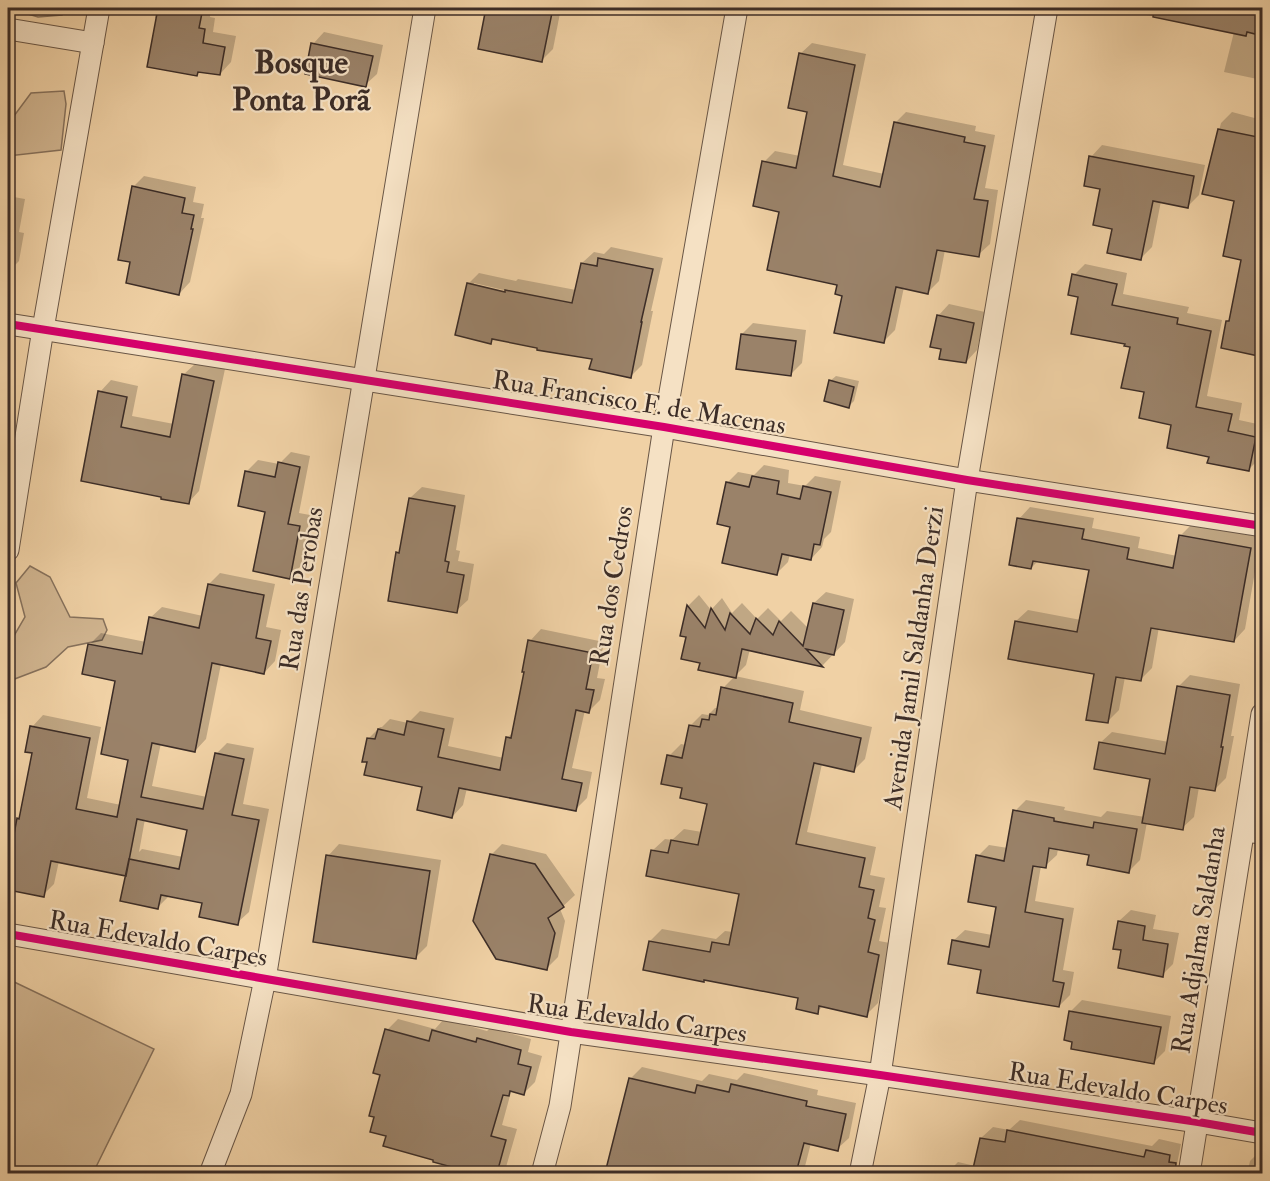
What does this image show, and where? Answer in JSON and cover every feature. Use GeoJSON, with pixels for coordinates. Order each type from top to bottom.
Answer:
{"type":"FeatureCollection","features":[{"type":"Feature","properties":{"kind":"street"},"geometry":{"type":"LineString","coordinates":[[8,550],[43,329],[99,8]]}},
{"type":"Feature","properties":{"kind":"street","name":"Rua das Perobas"},"geometry":{"type":"LineString","coordinates":[[210,1173],[241,1094],[265,979],[425,8]]}},
{"type":"Feature","properties":{"kind":"street","name":"Rua dos Cedros"},"geometry":{"type":"LineString","coordinates":[[542,1173],[560,1106],[663,427],[738,8]]}},
{"type":"Feature","properties":{"kind":"street","name":"Avenida Jamil Saldanha Derzi"},"geometry":{"type":"LineString","coordinates":[[860,1173],[880,1075],[967,480],[1047,8]]}},
{"type":"Feature","properties":{"kind":"street"},"geometry":{"type":"LineString","coordinates":[[8,30],[93,43]]}},
{"type":"Feature","properties":{"kind":"street","name":"Rua Francisco F. de Macenas"},"geometry":{"type":"LineString","coordinates":[[8,324],[663,427],[967,480],[1263,526]]}},
{"type":"Feature","properties":{"kind":"street","name":"Rua Adjalma Saldanha"},"geometry":{"type":"LineString","coordinates":[[1189,1173],[1253,832],[1263,714]]}},
{"type":"Feature","properties":{"kind":"street","name":"Rua Edevaldo Carpes"},"geometry":{"type":"LineString","coordinates":[[8,934],[571,1032],[880,1075],[1263,1133]]}},
{"type":"Feature","properties":{"kind":"shaded area"},"geometry":{"type":"Polygon","coordinates":[[[8,8],[68,8],[62,15],[38,17],[8,8]]]}},
{"type":"Feature","properties":{"kind":"shaded area"},"geometry":{"type":"Polygon","coordinates":[[[64,91],[66,104],[61,150],[8,156],[8,124],[31,93],[64,91]]]}},
{"type":"Feature","properties":{"kind":"shaded area"},"geometry":{"type":"Polygon","coordinates":[[[30,566],[50,577],[70,617],[103,619],[107,630],[102,640],[68,647],[46,667],[12,680],[8,672],[8,646],[25,617],[16,583],[30,566]]]}},
{"type":"Feature","properties":{"kind":"shaded area"},"geometry":{"type":"Polygon","coordinates":[[[8,979],[154,1049],[93,1173],[8,1173],[8,979]]]}},
{"type":"Feature","properties":{"kind":"building"},"geometry":{"type":"Polygon","coordinates":[[[158,8],[203,8],[199,28],[205,29],[203,43],[225,47],[220,75],[198,72],[197,76],[147,67],[158,8]]]}},
{"type":"Feature","properties":{"kind":"building"},"geometry":{"type":"Polygon","coordinates":[[[491,8],[553,8],[542,62],[478,49],[485,13],[490,14],[491,8]]]}},
{"type":"Feature","properties":{"kind":"building"},"geometry":{"type":"Polygon","coordinates":[[[1154,8],[1263,8],[1263,18],[1259,35],[1247,32],[1246,36],[1153,17],[1154,8]]]}},
{"type":"Feature","properties":{"kind":"building"},"geometry":{"type":"Polygon","coordinates":[[[311,43],[373,56],[366,87],[305,74],[311,43]]]}},
{"type":"Feature","properties":{"kind":"building"},"geometry":{"type":"Polygon","coordinates":[[[799,53],[855,65],[833,176],[880,187],[894,122],[965,137],[964,142],[985,146],[974,199],[988,201],[979,257],[937,250],[928,294],[896,287],[884,343],[834,333],[842,296],[835,294],[837,285],[767,270],[779,212],[753,206],[762,161],[796,168],[807,112],[788,108],[799,53]]]}},
{"type":"Feature","properties":{"kind":"building"},"geometry":{"type":"Polygon","coordinates":[[[1218,129],[1263,138],[1263,357],[1221,348],[1226,321],[1229,321],[1241,260],[1223,256],[1234,201],[1202,194],[1218,129]]]}},
{"type":"Feature","properties":{"kind":"building"},"geometry":{"type":"Polygon","coordinates":[[[1089,156],[1194,176],[1188,208],[1153,201],[1141,260],[1107,253],[1112,229],[1093,225],[1100,189],[1084,186],[1089,156]]]}},
{"type":"Feature","properties":{"kind":"building"},"geometry":{"type":"Polygon","coordinates":[[[132,186],[185,198],[182,213],[194,215],[179,295],[126,283],[130,262],[118,260],[132,186]]]}},
{"type":"Feature","properties":{"kind":"building"},"geometry":{"type":"Polygon","coordinates":[[[598,258],[653,269],[631,378],[589,369],[592,359],[537,350],[537,348],[492,339],[491,344],[455,335],[467,283],[572,303],[581,263],[597,266],[598,258]]]}},
{"type":"Feature","properties":{"kind":"building"},"geometry":{"type":"Polygon","coordinates":[[[1072,274],[1117,284],[1112,305],[1178,318],[1177,324],[1211,331],[1196,407],[1232,414],[1228,431],[1256,437],[1249,471],[1207,463],[1209,457],[1167,448],[1171,425],[1139,418],[1144,392],[1121,388],[1130,347],[1124,346],[1125,344],[1071,334],[1078,297],[1068,295],[1072,274]]]}},
{"type":"Feature","properties":{"kind":"building"},"geometry":{"type":"Polygon","coordinates":[[[937,315],[974,323],[966,363],[939,359],[941,349],[930,347],[937,315]]]}},
{"type":"Feature","properties":{"kind":"building"},"geometry":{"type":"Polygon","coordinates":[[[741,334],[796,341],[791,376],[736,369],[741,334]]]}},
{"type":"Feature","properties":{"kind":"building"},"geometry":{"type":"Polygon","coordinates":[[[182,374],[214,381],[189,504],[81,481],[98,391],[127,397],[121,427],[170,437],[182,374]]]}},
{"type":"Feature","properties":{"kind":"building"},"geometry":{"type":"Polygon","coordinates":[[[829,380],[854,387],[849,408],[824,401],[829,380]]]}},
{"type":"Feature","properties":{"kind":"building"},"geometry":{"type":"Polygon","coordinates":[[[278,462],[300,467],[288,524],[300,526],[290,579],[253,571],[265,512],[238,506],[245,471],[275,477],[278,462]]]}},
{"type":"Feature","properties":{"kind":"building"},"geometry":{"type":"Polygon","coordinates":[[[752,476],[779,481],[777,494],[800,499],[803,486],[831,492],[820,545],[814,544],[811,560],[782,554],[777,575],[722,563],[730,527],[717,524],[726,482],[749,487],[752,476]]]}},
{"type":"Feature","properties":{"kind":"building"},"geometry":{"type":"Polygon","coordinates":[[[409,498],[455,506],[445,561],[449,562],[447,572],[464,575],[457,613],[388,601],[396,552],[399,553],[409,498]]]}},
{"type":"Feature","properties":{"kind":"building"},"geometry":{"type":"Polygon","coordinates":[[[1017,518],[1084,529],[1082,539],[1129,548],[1127,559],[1173,568],[1179,535],[1251,548],[1234,642],[1151,628],[1141,681],[1116,677],[1108,723],[1086,720],[1094,674],[1008,659],[1015,621],[1077,632],[1089,570],[1033,561],[1031,569],[1009,565],[1017,518]]]}},
{"type":"Feature","properties":{"kind":"building"},"geometry":{"type":"Polygon","coordinates":[[[208,584],[264,595],[256,638],[271,641],[264,674],[212,663],[195,752],[152,743],[141,797],[203,809],[215,753],[244,759],[232,815],[259,820],[238,925],[199,917],[202,903],[161,895],[158,909],[120,901],[125,876],[51,861],[44,897],[8,890],[8,867],[32,753],[25,752],[30,726],[90,738],[76,809],[117,817],[128,760],[101,754],[115,681],[82,674],[88,644],[142,654],[149,617],[199,628],[208,584]],[[137,819],[129,859],[179,869],[187,830],[137,819]]]}},
{"type":"Feature","properties":{"kind":"building"},"geometry":{"type":"Polygon","coordinates":[[[813,603],[844,610],[834,655],[806,649],[823,667],[742,649],[736,678],[698,670],[700,663],[681,659],[686,637],[680,636],[687,605],[705,628],[711,608],[725,630],[730,613],[750,634],[756,618],[773,635],[779,621],[803,646],[813,603]]]}},
{"type":"Feature","properties":{"kind":"building"},"geometry":{"type":"Polygon","coordinates":[[[528,640],[593,653],[586,689],[594,690],[589,713],[576,710],[562,779],[582,783],[576,811],[459,788],[452,818],[417,810],[422,787],[364,775],[367,762],[362,762],[367,738],[375,739],[378,729],[404,735],[407,721],[444,729],[438,757],[500,770],[506,737],[511,738],[528,640]]]}},
{"type":"Feature","properties":{"kind":"building"},"geometry":{"type":"Polygon","coordinates":[[[1177,686],[1230,695],[1215,791],[1190,787],[1183,830],[1142,823],[1150,779],[1094,769],[1099,742],[1165,754],[1177,686]]]}},
{"type":"Feature","properties":{"kind":"building"},"geometry":{"type":"Polygon","coordinates":[[[721,687],[793,703],[789,722],[861,738],[854,772],[814,763],[796,844],[865,858],[859,887],[874,890],[868,918],[875,920],[868,952],[879,955],[867,1017],[819,1006],[818,1014],[796,1009],[798,998],[643,970],[649,941],[710,952],[712,942],[729,945],[739,894],[646,876],[651,850],[668,853],[671,840],[698,845],[707,804],[680,798],[682,788],[661,784],[667,755],[682,758],[689,725],[700,727],[702,719],[709,720],[710,714],[716,715],[721,687]]]}},
{"type":"Feature","properties":{"kind":"building"},"geometry":{"type":"Polygon","coordinates":[[[1013,810],[1093,828],[1094,822],[1137,829],[1129,873],[1087,865],[1089,855],[1049,848],[1046,868],[1033,866],[1025,912],[1063,919],[1053,981],[1064,983],[1059,1007],[977,993],[981,970],[948,964],[952,940],[989,947],[996,907],[968,902],[976,855],[1004,861],[1013,810]]]}},
{"type":"Feature","properties":{"kind":"building"},"geometry":{"type":"Polygon","coordinates":[[[490,854],[535,864],[564,907],[548,918],[555,933],[547,970],[496,959],[473,921],[490,854]]]}},
{"type":"Feature","properties":{"kind":"building"},"geometry":{"type":"Polygon","coordinates":[[[326,855],[430,871],[416,959],[313,942],[326,855]]]}},
{"type":"Feature","properties":{"kind":"building"},"geometry":{"type":"Polygon","coordinates":[[[1118,921],[1145,926],[1143,940],[1168,944],[1163,977],[1118,968],[1121,950],[1113,949],[1118,921]]]}},
{"type":"Feature","properties":{"kind":"building"},"geometry":{"type":"Polygon","coordinates":[[[1069,1011],[1161,1027],[1154,1064],[1071,1049],[1072,1042],[1064,1040],[1069,1011]]]}},
{"type":"Feature","properties":{"kind":"building"},"geometry":{"type":"Polygon","coordinates":[[[385,1029],[429,1041],[432,1030],[476,1042],[477,1038],[521,1050],[518,1064],[531,1067],[524,1095],[510,1091],[509,1096],[503,1095],[491,1136],[506,1140],[497,1173],[474,1173],[383,1146],[386,1136],[370,1132],[374,1117],[369,1116],[380,1075],[373,1073],[385,1029]]]}},
{"type":"Feature","properties":{"kind":"building"},"geometry":{"type":"Polygon","coordinates":[[[629,1078],[695,1093],[697,1085],[729,1092],[731,1084],[807,1101],[806,1106],[846,1114],[838,1151],[804,1143],[796,1173],[605,1173],[629,1078]]]}},
{"type":"Feature","properties":{"kind":"building"},"geometry":{"type":"Polygon","coordinates":[[[1007,1130],[1144,1157],[1146,1150],[1170,1155],[1169,1162],[1176,1163],[1175,1173],[972,1173],[980,1138],[1005,1142],[1007,1130]]]}},
{"type":"Feature","properties":{"kind":"cycle path"},"geometry":{"type":"LineString","coordinates":[[8,324],[664,427],[967,480],[1262,526]]}},
{"type":"Feature","properties":{"kind":"cycle path"},"geometry":{"type":"LineString","coordinates":[[8,934],[571,1032],[880,1075],[1262,1133]]}},
{"type":"Feature","properties":{"kind":"district","name":"Bosque Ponta Porã"},"geometry":{"type":"Point","coordinates":[301,82]}}]}
